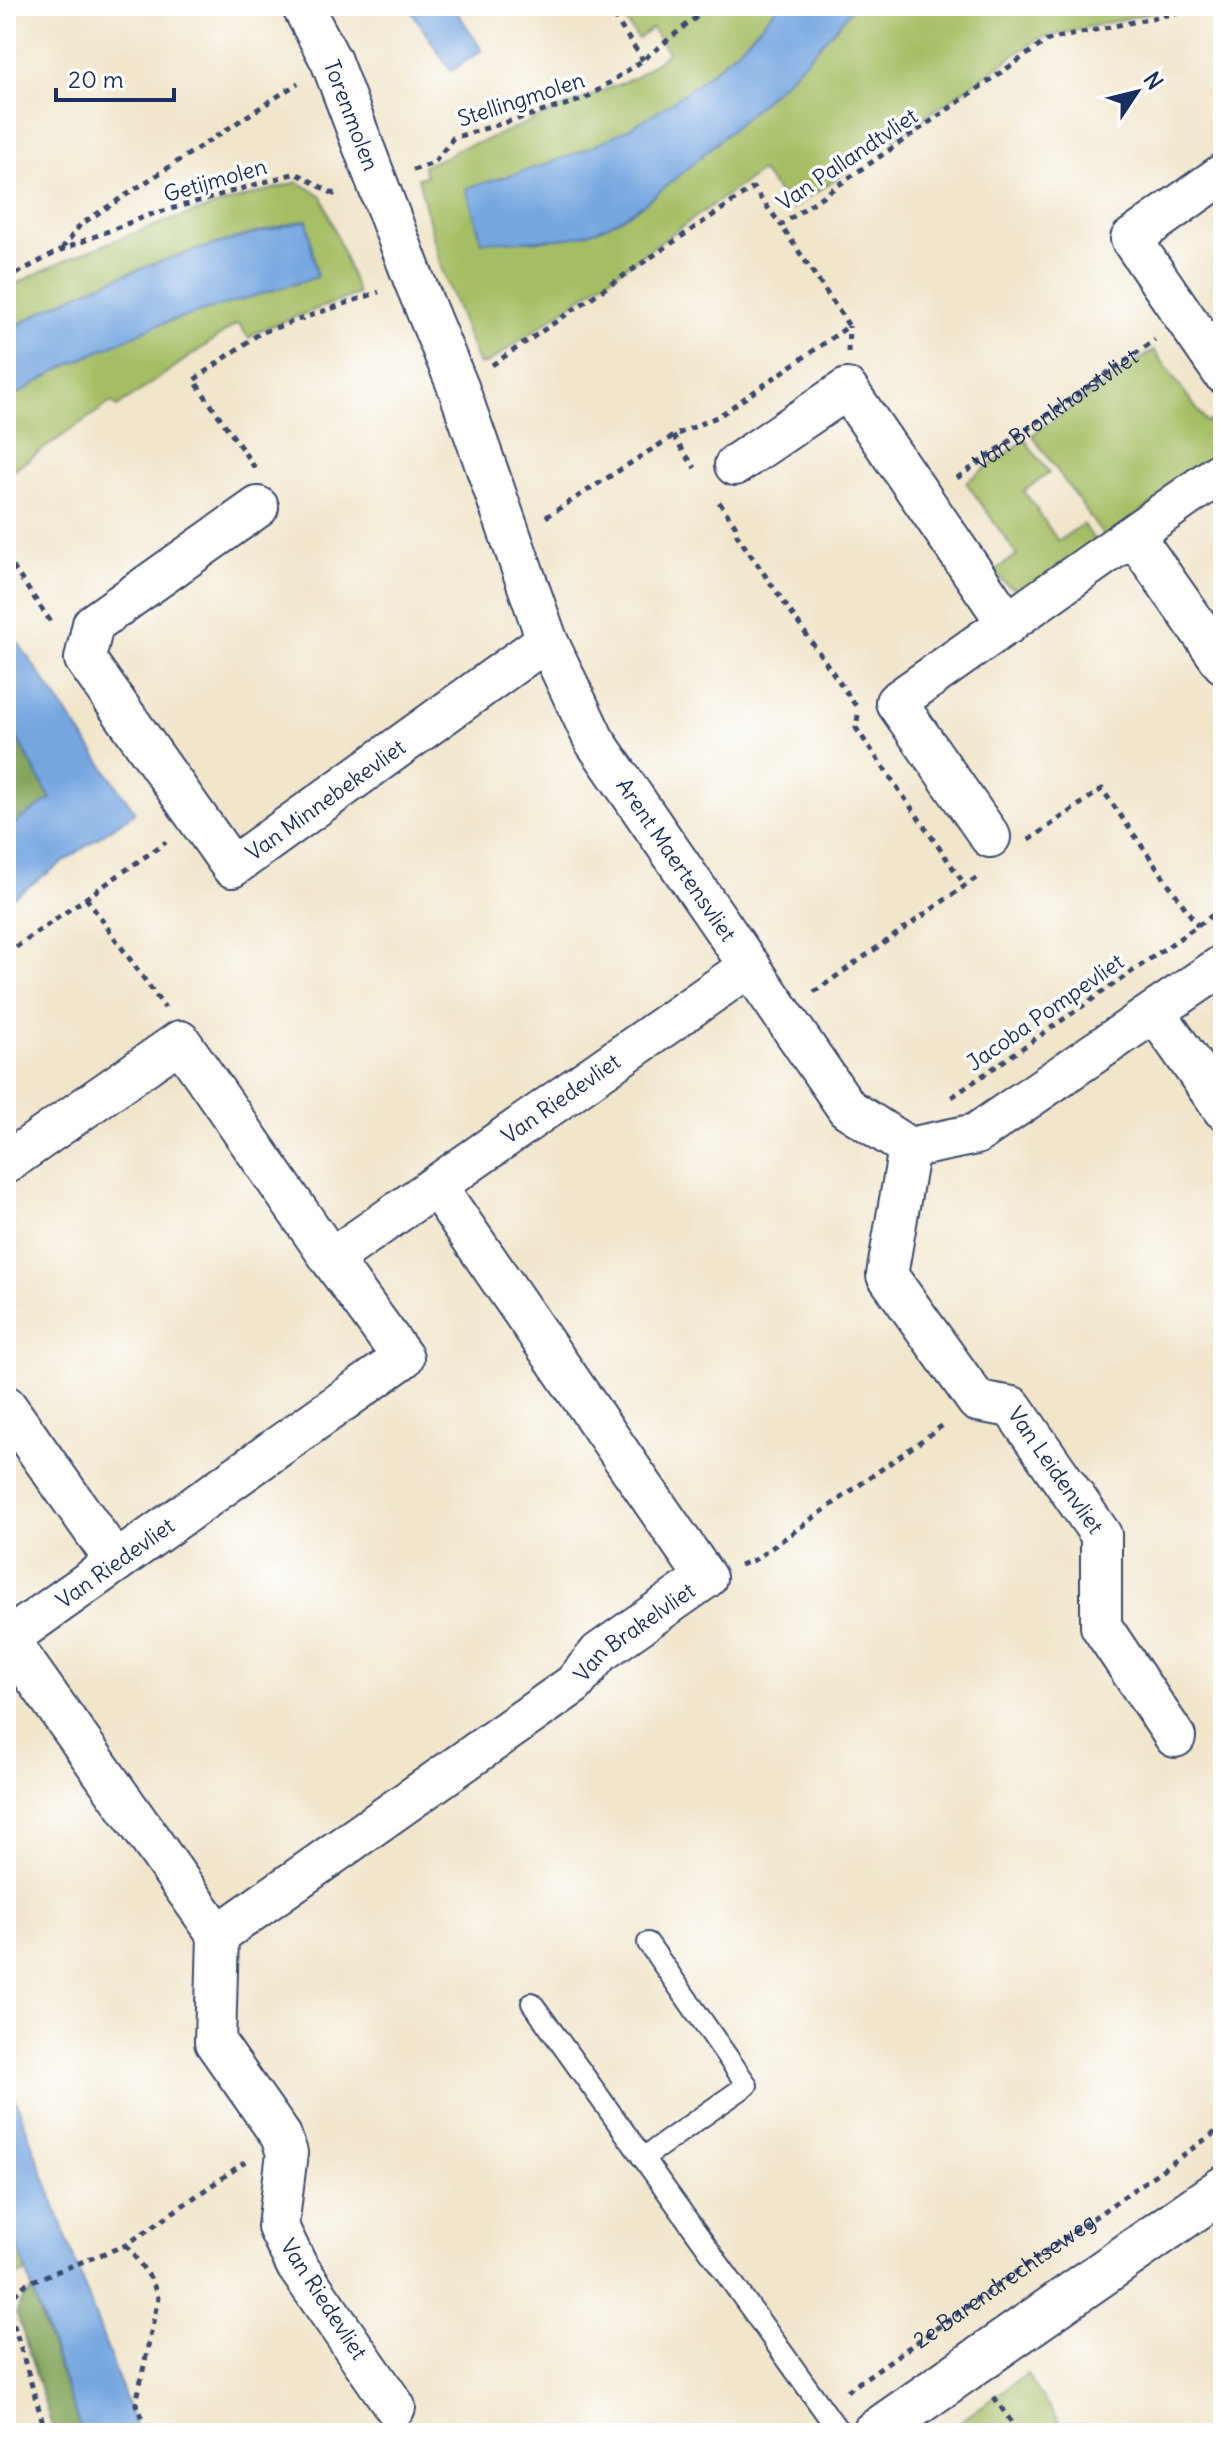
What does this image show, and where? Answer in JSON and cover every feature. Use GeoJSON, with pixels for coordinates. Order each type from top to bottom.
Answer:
{"type":"FeatureCollection","features":[{"type":"Feature","properties":{"kind":"main road"},"geometry":{"type":"LineString","coordinates":[[874,2433],[1223,2189]]}},
{"type":"Feature","properties":{"kind":"street","name":"Torenmolen"},"geometry":{"type":"LineString","coordinates":[[302,6],[331,61],[377,182]]}},
{"type":"Feature","properties":{"kind":"street"},"geometry":{"type":"LineString","coordinates":[[1223,174],[1131,239],[1223,373]]}},
{"type":"Feature","properties":{"kind":"street","name":"Arent Maertensvliet"},"geometry":{"type":"LineString","coordinates":[[377,182],[458,387],[547,640],[594,740],[847,1108],[909,1148]]}},
{"type":"Feature","properties":{"kind":"street"},"geometry":{"type":"LineString","coordinates":[[716,478],[847,389],[1008,624]]}},
{"type":"Feature","properties":{"kind":"street"},"geometry":{"type":"LineString","coordinates":[[998,852],[896,702],[1223,471]]}},
{"type":"Feature","properties":{"kind":"street"},"geometry":{"type":"LineString","coordinates":[[85,659],[93,624],[258,507]]}},
{"type":"Feature","properties":{"kind":"street"},"geometry":{"type":"LineString","coordinates":[[1134,536],[1223,663]]}},
{"type":"Feature","properties":{"kind":"street","name":"Van Minnebekevliet"},"geometry":{"type":"LineString","coordinates":[[85,659],[232,867],[547,640]]}},
{"type":"Feature","properties":{"kind":"street"},"geometry":{"type":"LineString","coordinates":[[909,1148],[976,1134],[1223,965]]}},
{"type":"Feature","properties":{"kind":"street","name":"Van Riedevliet"},"geometry":{"type":"LineString","coordinates":[[331,1259],[750,966]]}},
{"type":"Feature","properties":{"kind":"street"},"geometry":{"type":"LineString","coordinates":[[1155,1012],[1223,1109]]}},
{"type":"Feature","properties":{"kind":"street"},"geometry":{"type":"LineString","coordinates":[[6,1163],[180,1041]]}},
{"type":"Feature","properties":{"kind":"street","name":"Van Riedevliet"},"geometry":{"type":"LineString","coordinates":[[180,1041],[403,1358],[8,1639],[218,1935]]}},
{"type":"Feature","properties":{"kind":"street","name":"Van Leidenvliet"},"geometry":{"type":"LineString","coordinates":[[909,1148],[887,1275],[977,1401],[1012,1407],[1101,1535],[1101,1626],[1175,1737]]}},
{"type":"Feature","properties":{"kind":"street","name":"Van Brakelvliet"},"geometry":{"type":"LineString","coordinates":[[218,1935],[574,1684],[599,1653],[706,1578],[436,1186]]}},
{"type":"Feature","properties":{"kind":"street"},"geometry":{"type":"LineString","coordinates":[[6,1406],[116,1562]]}},
{"type":"Feature","properties":{"kind":"street"},"geometry":{"type":"LineString","coordinates":[[218,1935],[215,2042],[281,2136]]}},
{"type":"Feature","properties":{"kind":"street","name":"Van Riedevliet"},"geometry":{"type":"LineString","coordinates":[[281,2136],[287,2153],[278,2227],[297,2266],[395,2407]]}},
{"type":"Feature","properties":{"kind":"lane"},"geometry":{"type":"LineString","coordinates":[[643,2158],[747,2085],[648,1943]]}},
{"type":"Feature","properties":{"kind":"lane"},"geometry":{"type":"LineString","coordinates":[[532,2003],[840,2433]]}},
{"type":"Feature","properties":{"kind":"path"},"geometry":{"type":"LineString","coordinates":[[607,6],[643,60]]}},
{"type":"Feature","properties":{"kind":"path","name":"Stellingmolen"},"geometry":{"type":"LineString","coordinates":[[377,182],[434,163],[453,138],[585,99],[643,60],[710,6]]}},
{"type":"Feature","properties":{"kind":"path","name":"Van Pallandtvliet"},"geometry":{"type":"LineString","coordinates":[[458,387],[753,188],[781,225],[1048,40],[1209,6]]}},
{"type":"Feature","properties":{"kind":"path","name":"Getijmolen"},"geometry":{"type":"LineString","coordinates":[[61,250],[80,225],[331,61]]}},
{"type":"Feature","properties":{"kind":"path","name":"Getijmolen"},"geometry":{"type":"LineString","coordinates":[[6,279],[61,250],[146,216],[296,173],[334,194],[377,182]]}},
{"type":"Feature","properties":{"kind":"path"},"geometry":{"type":"LineString","coordinates":[[511,538],[673,436],[719,416],[849,326],[781,225]]}},
{"type":"Feature","properties":{"kind":"path"},"geometry":{"type":"LineString","coordinates":[[258,507],[274,496],[194,380],[260,333],[414,280]]}},
{"type":"Feature","properties":{"kind":"path","name":"Van Bronkhorstvliet"},"geometry":{"type":"LineString","coordinates":[[924,501],[1186,319]]}},
{"type":"Feature","properties":{"kind":"path"},"geometry":{"type":"LineString","coordinates":[[673,436],[716,478],[737,535],[859,710],[856,728],[965,885]]}},
{"type":"Feature","properties":{"kind":"path"},"geometry":{"type":"LineString","coordinates":[[6,557],[56,629],[85,659]]}},
{"type":"Feature","properties":{"kind":"path"},"geometry":{"type":"LineString","coordinates":[[783,1015],[965,885],[998,852],[1102,789],[1198,926]]}},
{"type":"Feature","properties":{"kind":"path"},"geometry":{"type":"LineString","coordinates":[[6,954],[197,819]]}},
{"type":"Feature","properties":{"kind":"path"},"geometry":{"type":"LineString","coordinates":[[86,898],[179,1027],[180,1041]]}},
{"type":"Feature","properties":{"kind":"path","name":"Jacoba Pompevliet"},"geometry":{"type":"LineString","coordinates":[[941,1099],[952,1097],[1223,908]]}},
{"type":"Feature","properties":{"kind":"path","name":"Van Leidenvliet"},"geometry":{"type":"LineString","coordinates":[[706,1578],[756,1559],[977,1401]]}},
{"type":"Feature","properties":{"kind":"path","name":"2e Barendrechtseweg"},"geometry":{"type":"LineString","coordinates":[[785,2433],[1223,2127]]}},
{"type":"Feature","properties":{"kind":"path"},"geometry":{"type":"LineString","coordinates":[[46,2433],[9,2303],[27,2283],[126,2245],[281,2136]]}},
{"type":"Feature","properties":{"kind":"path"},"geometry":{"type":"LineString","coordinates":[[126,2245],[152,2280],[158,2298],[136,2404],[148,2433]]}},
{"type":"Feature","properties":{"kind":"path"},"geometry":{"type":"LineString","coordinates":[[988,2390],[1019,2433]]}},
{"type":"Feature","properties":{"kind":"green space"},"geometry":{"type":"Polygon","coordinates":[[[616,6],[1179,6],[1038,39],[792,209],[761,171],[488,363],[479,365],[441,267],[418,178],[426,176],[423,166],[452,154],[456,149],[483,141],[636,77],[668,53],[652,28],[638,39],[616,6]]]}},
{"type":"Feature","properties":{"kind":"green space"},"geometry":{"type":"Polygon","coordinates":[[[298,182],[322,196],[358,294],[260,330],[249,338],[238,323],[117,407],[111,402],[6,475],[6,401],[58,370],[157,325],[317,277],[306,220],[190,252],[114,279],[41,312],[6,332],[6,289],[113,241],[298,182]]]}},
{"type":"Feature","properties":{"kind":"green space"},"geometry":{"type":"Polygon","coordinates":[[[1154,350],[1207,423],[1223,412],[1223,454],[1105,538],[1032,435],[1154,350]]]}},
{"type":"Feature","properties":{"kind":"green space"},"geometry":{"type":"Polygon","coordinates":[[[1025,440],[1049,473],[1024,491],[1058,541],[1083,524],[1096,542],[1025,589],[1019,589],[1007,585],[995,570],[1017,555],[966,482],[1025,440]]]}},
{"type":"Feature","properties":{"kind":"green space"},"geometry":{"type":"Polygon","coordinates":[[[6,718],[51,799],[6,829],[6,718]]]}},
{"type":"Feature","properties":{"kind":"green space"},"geometry":{"type":"Polygon","coordinates":[[[6,2213],[28,2272],[6,2280],[6,2213]]]}},
{"type":"Feature","properties":{"kind":"green space"},"geometry":{"type":"Polygon","coordinates":[[[34,2291],[82,2433],[54,2433],[17,2314],[22,2300],[34,2291]]]}},
{"type":"Feature","properties":{"kind":"green space"},"geometry":{"type":"Polygon","coordinates":[[[1027,2374],[1066,2433],[944,2433],[1027,2374]]]}},
{"type":"Feature","properties":{"kind":"water"},"geometry":{"type":"Polygon","coordinates":[[[408,6],[453,6],[482,50],[451,71],[408,6]]]}},
{"type":"Feature","properties":{"kind":"water"},"geometry":{"type":"Polygon","coordinates":[[[778,6],[854,6],[770,95],[667,186],[632,212],[594,231],[574,237],[482,242],[466,188],[567,157],[649,117],[718,66],[778,6]]]}},
{"type":"Feature","properties":{"kind":"water"},"geometry":{"type":"Polygon","coordinates":[[[307,220],[317,277],[157,325],[58,370],[6,401],[6,332],[41,312],[114,279],[190,252],[307,220]]]}},
{"type":"Feature","properties":{"kind":"water"},"geometry":{"type":"Polygon","coordinates":[[[6,625],[135,812],[6,902],[6,829],[51,799],[6,718],[6,625]]]}},
{"type":"Feature","properties":{"kind":"water"},"geometry":{"type":"Polygon","coordinates":[[[6,2073],[138,2433],[82,2433],[6,2213],[6,2073]]]}}]}
